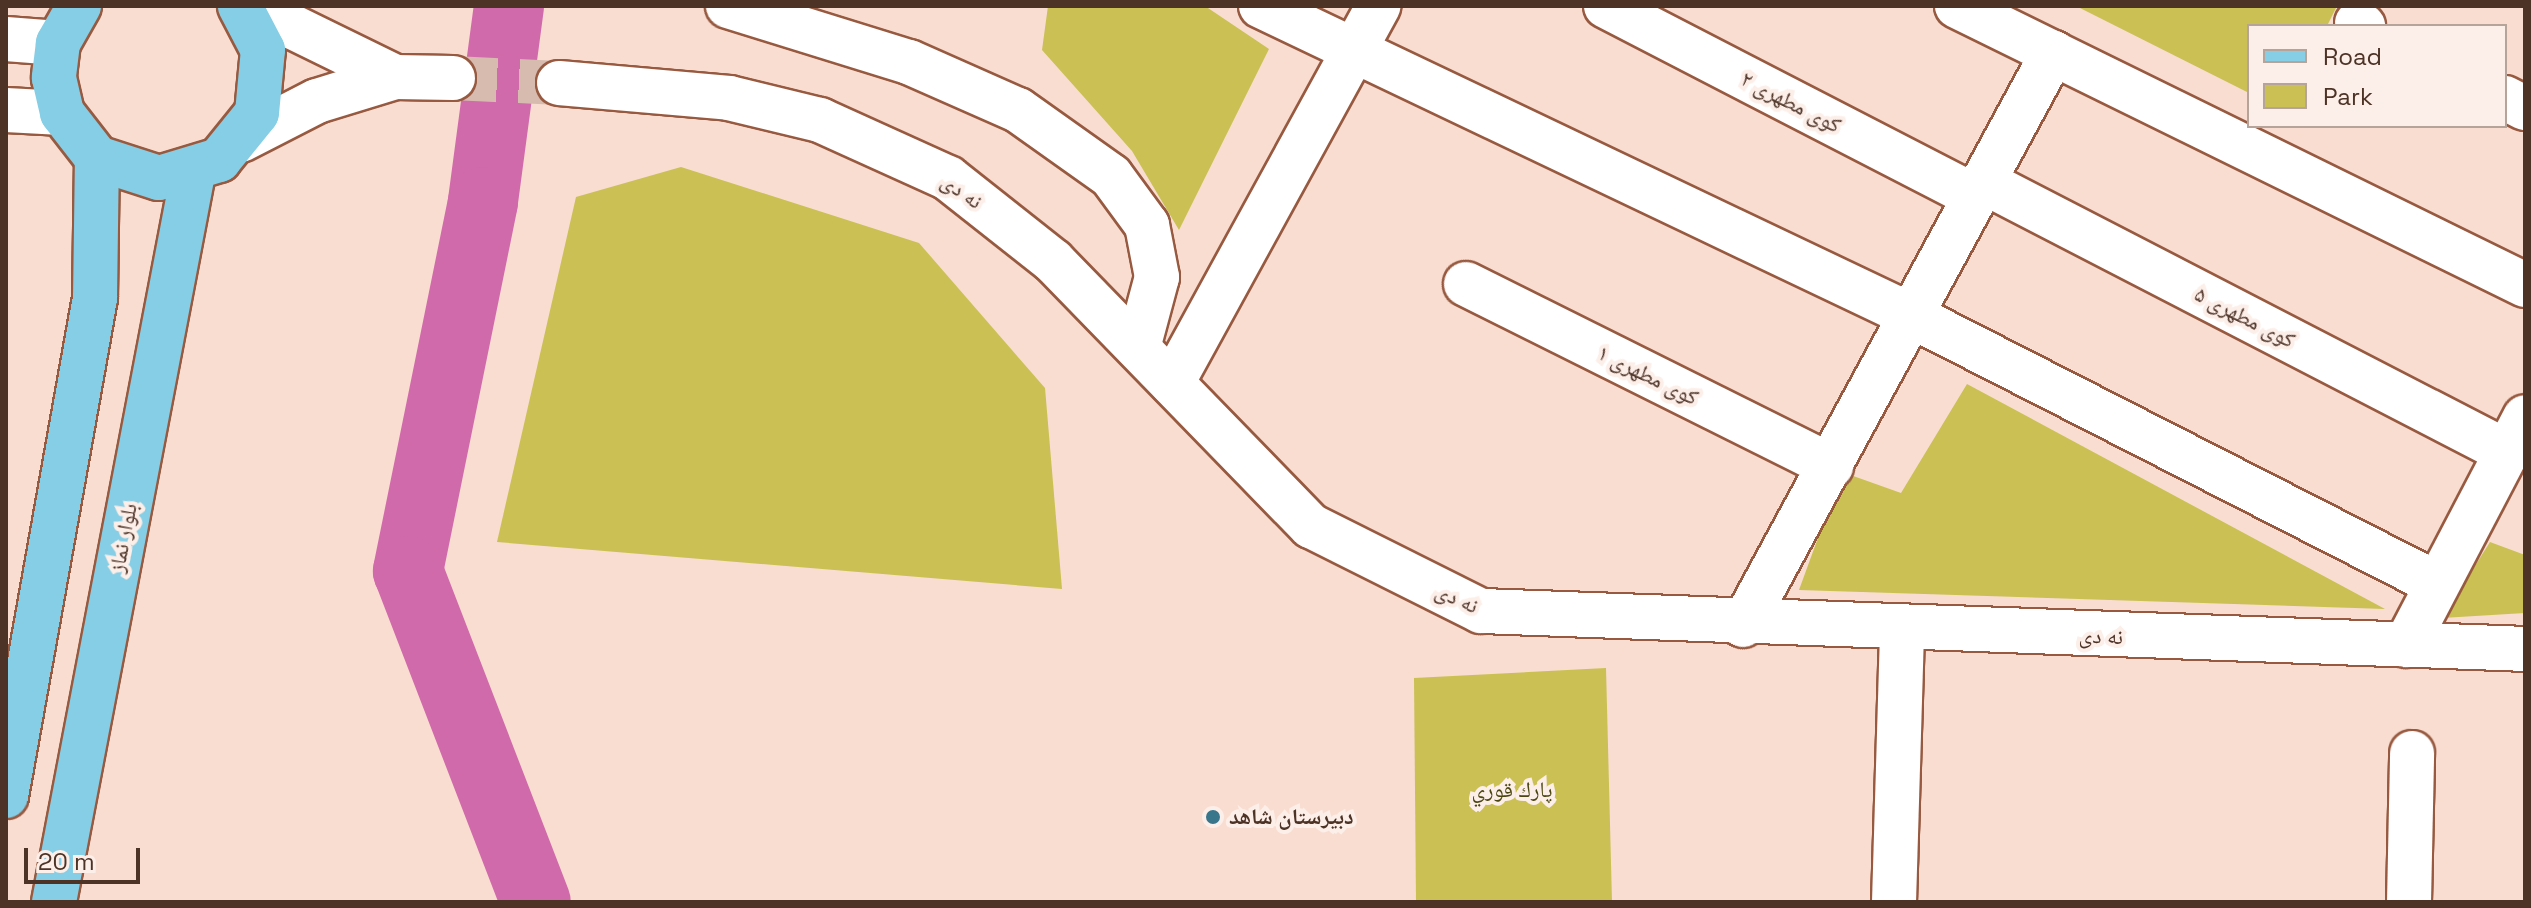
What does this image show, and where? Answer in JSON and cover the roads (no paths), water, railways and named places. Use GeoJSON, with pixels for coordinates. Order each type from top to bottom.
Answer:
{"type":"FeatureCollection","features":[{"type":"Feature","properties":{"kind":"main road"},"geometry":{"type":"LineString","coordinates":[[69,24],[54,78],[62,113],[97,158],[127,173],[193,173],[241,140],[265,82],[263,50],[240,6]]}},
{"type":"Feature","properties":{"kind":"main road"},"geometry":{"type":"LineString","coordinates":[[6,796],[95,298],[97,158]]}},
{"type":"Feature","properties":{"kind":"main road","name":"بلوار نماز"},"geometry":{"type":"LineString","coordinates":[[54,902],[193,173]]}},
{"type":"Feature","properties":{"kind":"street"},"geometry":{"type":"LineString","coordinates":[[250,6],[395,77]]}},
{"type":"Feature","properties":{"kind":"street"},"geometry":{"type":"LineString","coordinates":[[728,6],[909,62],[1018,110],[1111,176],[1147,225],[1157,277],[1138,348]]}},
{"type":"Feature","properties":{"kind":"street"},"geometry":{"type":"LineString","coordinates":[[1261,6],[1912,316],[2437,584]]}},
{"type":"Feature","properties":{"kind":"street"},"geometry":{"type":"LineString","coordinates":[[1172,383],[1378,6]]}},
{"type":"Feature","properties":{"kind":"street","name":"کوی مطهری ۲"},"geometry":{"type":"LineString","coordinates":[[1606,6],[1980,190]]}},
{"type":"Feature","properties":{"kind":"street"},"geometry":{"type":"LineString","coordinates":[[1957,6],[2525,285]]}},
{"type":"Feature","properties":{"kind":"street"},"geometry":{"type":"LineString","coordinates":[[6,39],[69,24]]}},
{"type":"Feature","properties":{"kind":"street"},"geometry":{"type":"LineString","coordinates":[[1743,625],[2053,53]]}},
{"type":"Feature","properties":{"kind":"street"},"geometry":{"type":"LineString","coordinates":[[241,140],[317,101],[395,77],[453,78]]}},
{"type":"Feature","properties":{"kind":"street","name":"نه دی"},"geometry":{"type":"LineString","coordinates":[[559,83],[713,96],[820,120],[948,178],[1053,261],[1311,526],[1481,611],[1743,625],[2525,649]]}},
{"type":"Feature","properties":{"kind":"street"},"geometry":{"type":"LineString","coordinates":[[2507,99],[2525,108]]}},
{"type":"Feature","properties":{"kind":"street"},"geometry":{"type":"LineString","coordinates":[[6,110],[62,113]]}},
{"type":"Feature","properties":{"kind":"street","name":"کوی مطهری ۵"},"geometry":{"type":"LineString","coordinates":[[1980,190],[2515,434]]}},
{"type":"Feature","properties":{"kind":"street","name":"کوی مطهری ۱"},"geometry":{"type":"LineString","coordinates":[[1466,284],[1831,466]]}},
{"type":"Feature","properties":{"kind":"street"},"geometry":{"type":"LineString","coordinates":[[2406,645],[2515,434]]}},
{"type":"Feature","properties":{"kind":"street"},"geometry":{"type":"LineString","coordinates":[[1894,902],[1902,630]]}},
{"type":"Feature","properties":{"kind":"street"},"geometry":{"type":"LineString","coordinates":[[2409,902],[2412,753]]}},
{"type":"Feature","properties":{"kind":"waterway"},"geometry":{"type":"LineString","coordinates":[[509,6],[483,202],[408,571],[536,902]]}},
{"type":"Feature","properties":{"kind":"tunnel"},"geometry":{"type":"LineString","coordinates":[[453,78],[559,83]]}},
{"type":"Feature","properties":{"kind":"place","name":"دبیرستان شاهد"},"geometry":{"type":"Point","coordinates":[1213,817]}},
{"type":"Feature","properties":{"kind":"park label","name":"پارك قوري"},"geometry":{"type":"Point","coordinates":[1512,790]}}]}
